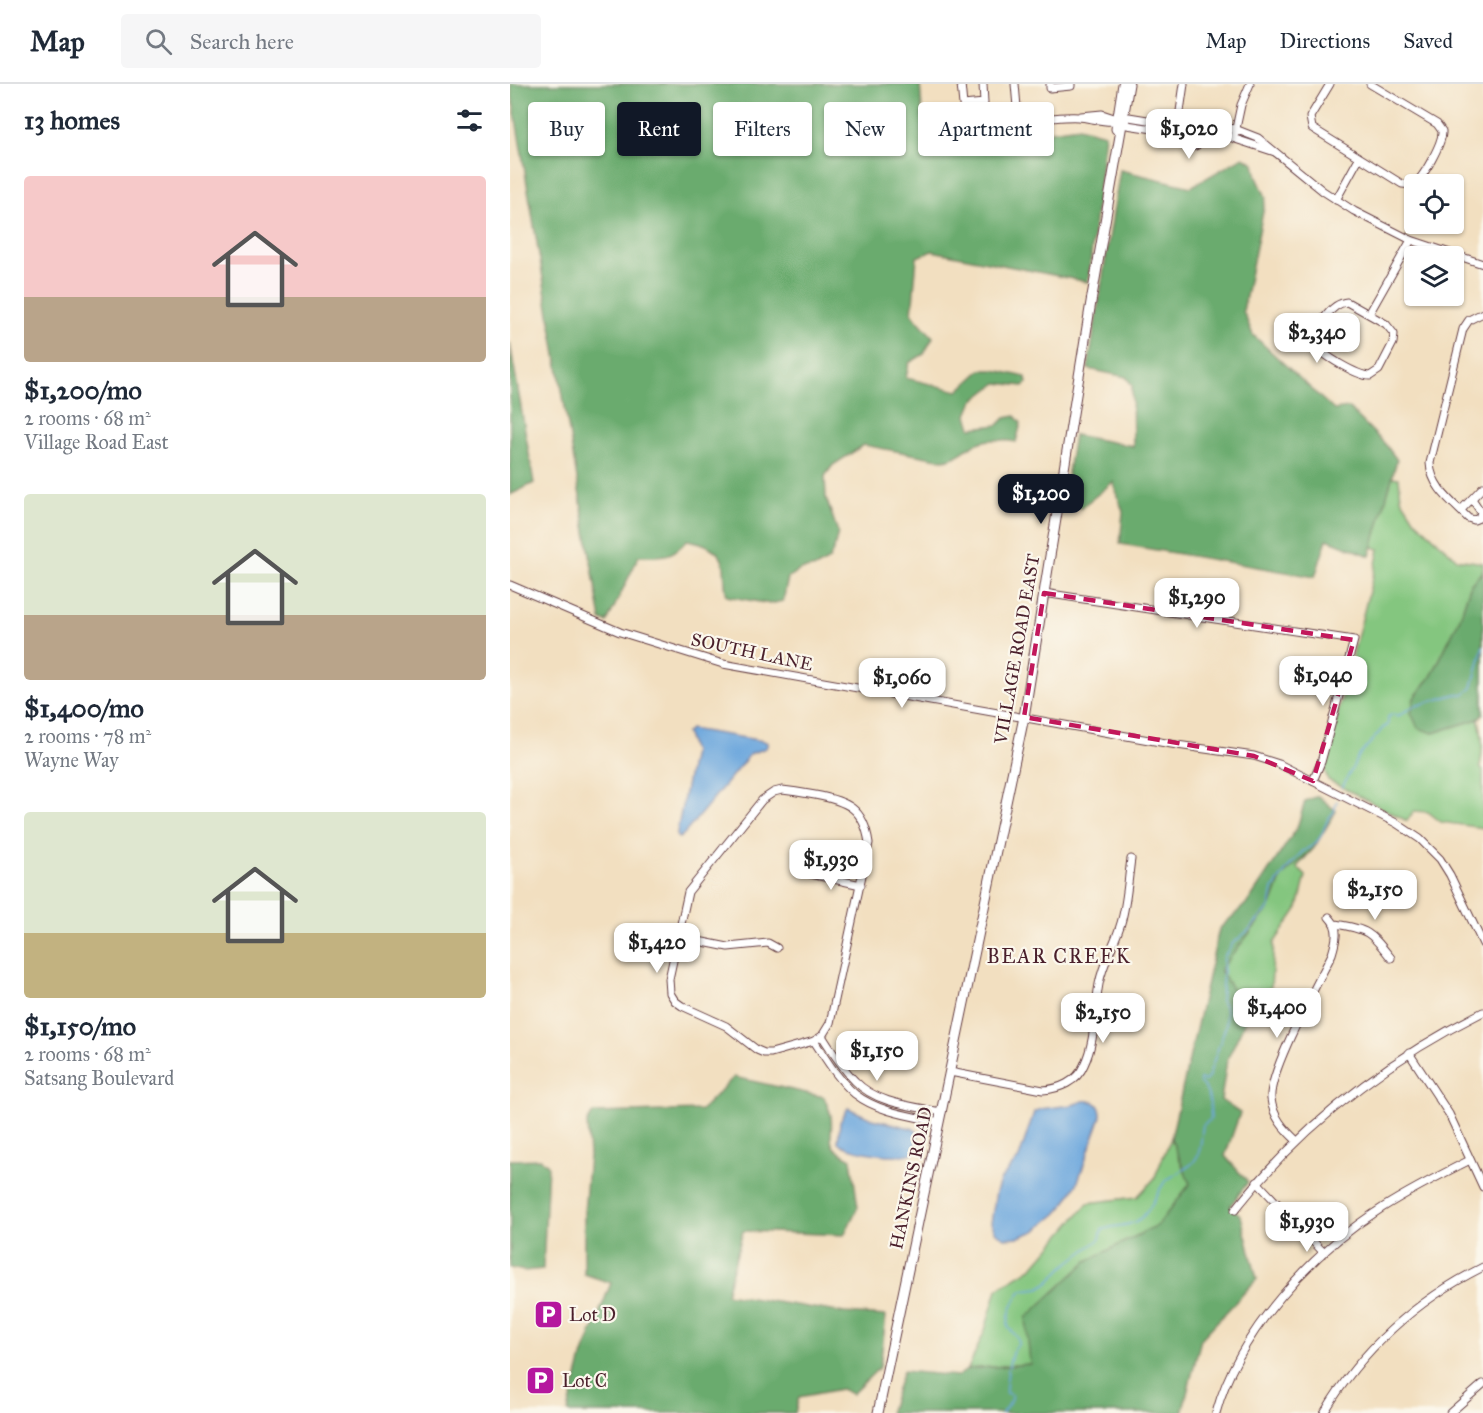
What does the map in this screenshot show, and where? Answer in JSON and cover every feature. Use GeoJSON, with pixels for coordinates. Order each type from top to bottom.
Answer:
{"type":"FeatureCollection","features":[{"type":"Feature","properties":{"kind":"main road","name":"VILLAGE ROAD EAST"},"geometry":{"type":"LineString","coordinates":[[1012,773],[1024,717],[1095,283],[1123,84]]}},
{"type":"Feature","properties":{"kind":"main road","name":"VILLAGE ROAD EAST"},"geometry":{"type":"LineString","coordinates":[[1117,120],[1129,84]]}},
{"type":"Feature","properties":{"kind":"main road","name":"HANKINS ROAD"},"geometry":{"type":"LineString","coordinates":[[878,1413],[1012,773]]}},
{"type":"Feature","properties":{"kind":"street"},"geometry":{"type":"LineString","coordinates":[[962,84],[963,105],[984,104],[983,84]]}},
{"type":"Feature","properties":{"kind":"street"},"geometry":{"type":"LineString","coordinates":[[1015,84],[1017,107],[1026,118],[1102,114],[1127,125],[1235,133],[1258,138],[1336,200],[1411,240],[1483,264]]}},
{"type":"Feature","properties":{"kind":"street"},"geometry":{"type":"LineString","coordinates":[[1050,84],[1050,88],[1071,86],[1071,84]]}},
{"type":"Feature","properties":{"kind":"street"},"geometry":{"type":"LineString","coordinates":[[1184,84],[1178,128],[1179,142],[1189,147],[1200,143],[1204,130]]}},
{"type":"Feature","properties":{"kind":"street"},"geometry":{"type":"LineString","coordinates":[[1235,133],[1244,97],[1251,84]]}},
{"type":"Feature","properties":{"kind":"street"},"geometry":{"type":"LineString","coordinates":[[1330,84],[1312,114],[1310,125],[1315,131],[1405,185],[1413,185],[1420,180],[1443,135],[1437,124],[1370,84]]}},
{"type":"Feature","properties":{"kind":"street"},"geometry":{"type":"LineString","coordinates":[[1336,200],[1359,158]]}},
{"type":"Feature","properties":{"kind":"street"},"geometry":{"type":"LineString","coordinates":[[1370,314],[1411,240]]}},
{"type":"Feature","properties":{"kind":"street"},"geometry":{"type":"LineString","coordinates":[[1347,302],[1370,314],[1389,327],[1394,338],[1374,375],[1362,376],[1317,348],[1315,336],[1333,306],[1347,302]]}},
{"type":"Feature","properties":{"kind":"street"},"geometry":{"type":"LineString","coordinates":[[1472,499],[1480,509],[1479,518],[1470,519],[1434,482],[1430,464],[1463,329],[1469,320],[1483,313]]}},
{"type":"Feature","properties":{"kind":"street"},"geometry":{"type":"LineString","coordinates":[[1461,510],[1483,487]]}},
{"type":"Feature","properties":{"kind":"street","name":"SOUTH LANE"},"geometry":{"type":"LineString","coordinates":[[510,585],[620,632],[723,664],[1254,756],[1279,764],[1406,829],[1433,851],[1450,875],[1483,944]]}},
{"type":"Feature","properties":{"kind":"street"},"geometry":{"type":"LineString","coordinates":[[1044,592],[1354,640],[1321,762],[1313,781]]}},
{"type":"Feature","properties":{"kind":"street"},"geometry":{"type":"LineString","coordinates":[[788,791],[833,798],[856,811],[866,825],[869,843],[861,885],[833,1016],[822,1036],[814,1041],[764,1053],[726,1026],[675,1001],[668,985],[688,892],[762,800],[774,792],[788,791]]}},
{"type":"Feature","properties":{"kind":"street"},"geometry":{"type":"LineString","coordinates":[[950,1072],[1042,1090],[1053,1089],[1065,1084],[1078,1074],[1084,1066],[1095,1029],[1099,984],[1104,966],[1122,921],[1131,859]]}},
{"type":"Feature","properties":{"kind":"street"},"geometry":{"type":"LineString","coordinates":[[806,873],[861,885]]}},
{"type":"Feature","properties":{"kind":"street"},"geometry":{"type":"LineString","coordinates":[[1297,1141],[1276,1117],[1271,1087],[1278,1065],[1332,954],[1336,940],[1335,924],[1329,917]]}},
{"type":"Feature","properties":{"kind":"street"},"geometry":{"type":"LineString","coordinates":[[1335,924],[1367,931],[1391,958]]}},
{"type":"Feature","properties":{"kind":"street"},"geometry":{"type":"LineString","coordinates":[[678,937],[728,947],[768,943],[777,948]]}},
{"type":"Feature","properties":{"kind":"street"},"geometry":{"type":"LineString","coordinates":[[1235,1210],[1257,1182],[1341,1101],[1409,1053],[1483,1012]]}},
{"type":"Feature","properties":{"kind":"street"},"geometry":{"type":"LineString","coordinates":[[822,1036],[856,1083],[876,1096],[942,1112]]}},
{"type":"Feature","properties":{"kind":"street"},"geometry":{"type":"LineString","coordinates":[[814,1041],[854,1093],[873,1105],[939,1122]]}},
{"type":"Feature","properties":{"kind":"street"},"geometry":{"type":"LineString","coordinates":[[1409,1053],[1444,1105],[1483,1187]]}},
{"type":"Feature","properties":{"kind":"street"},"geometry":{"type":"LineString","coordinates":[[902,1113],[904,1104]]}},
{"type":"Feature","properties":{"kind":"street"},"geometry":{"type":"LineString","coordinates":[[1216,1413],[1226,1383],[1245,1347],[1282,1297],[1324,1253],[1380,1209],[1407,1192],[1470,1160]]}},
{"type":"Feature","properties":{"kind":"street"},"geometry":{"type":"LineString","coordinates":[[1257,1182],[1324,1253]]}},
{"type":"Feature","properties":{"kind":"street"},"geometry":{"type":"LineString","coordinates":[[1324,1413],[1366,1355],[1398,1323],[1452,1283],[1483,1267]]}},
{"type":"Feature","properties":{"kind":"street"},"geometry":{"type":"LineString","coordinates":[[1450,1413],[1483,1384]]}},
{"type":"Feature","properties":{"kind":"highlighted area"},"geometry":{"type":"Polygon","coordinates":[[[1044,593],[1354,640],[1313,781],[1254,756],[1024,717],[1044,593]]]}},
{"type":"Feature","properties":{"kind":"green space"},"geometry":{"type":"Polygon","coordinates":[[[510,84],[920,84],[921,102],[918,102],[918,156],[1054,156],[1054,131],[1079,127],[1105,134],[1088,282],[932,251],[917,257],[912,314],[933,337],[924,354],[909,363],[906,378],[958,391],[981,370],[995,370],[1026,377],[1027,383],[1023,386],[997,383],[973,401],[967,415],[971,428],[998,425],[1005,418],[1015,416],[1021,423],[1016,442],[983,441],[943,460],[864,445],[833,465],[825,476],[826,498],[838,532],[829,560],[817,567],[800,570],[788,578],[783,601],[770,604],[727,596],[724,567],[719,555],[705,545],[687,540],[676,551],[666,555],[639,556],[607,622],[601,620],[510,84]]]}},
{"type":"Feature","properties":{"kind":"green space"},"geometry":{"type":"Polygon","coordinates":[[[1243,157],[1254,163],[1257,177],[1266,197],[1243,311],[1253,335],[1334,410],[1349,408],[1386,445],[1397,460],[1370,556],[1327,539],[1315,577],[1120,544],[1123,512],[1113,482],[1081,508],[1063,503],[1074,435],[1133,446],[1132,385],[1126,377],[1088,369],[1120,170],[1191,187],[1243,157]]]}},
{"type":"Feature","properties":{"kind":"green space"},"geometry":{"type":"Polygon","coordinates":[[[510,343],[534,483],[510,495],[510,343]]]}},
{"type":"Feature","properties":{"kind":"green space"},"geometry":{"type":"Polygon","coordinates":[[[1392,477],[1399,478],[1401,498],[1415,520],[1457,559],[1483,563],[1483,571],[1471,584],[1460,618],[1431,677],[1414,698],[1433,733],[1478,719],[1482,743],[1480,767],[1483,771],[1483,828],[1441,822],[1428,812],[1414,811],[1407,821],[1328,780],[1324,768],[1376,564],[1379,549],[1372,547],[1392,477]]]}},
{"type":"Feature","properties":{"kind":"green space"},"geometry":{"type":"Polygon","coordinates":[[[1483,571],[1483,714],[1478,719],[1433,733],[1418,728],[1411,713],[1414,698],[1431,677],[1460,618],[1471,584],[1483,571]]]}},
{"type":"Feature","properties":{"kind":"green space"},"geometry":{"type":"Polygon","coordinates":[[[1318,796],[1336,811],[1314,848],[1282,876],[1270,907],[1220,970],[1244,1008],[1250,1011],[1227,1060],[1221,1100],[1240,1113],[1225,1156],[1248,1182],[1230,1206],[1241,1216],[1257,1279],[1201,1339],[1182,1413],[889,1413],[903,1371],[958,1376],[968,1369],[1030,1364],[1026,1318],[1087,1261],[1158,1225],[1190,1184],[1171,1138],[1219,929],[1248,902],[1297,828],[1305,801],[1318,796]]]}},
{"type":"Feature","properties":{"kind":"green space"},"geometry":{"type":"Polygon","coordinates":[[[1314,848],[1297,867],[1306,876],[1298,908],[1274,943],[1271,987],[1255,996],[1250,1011],[1244,1008],[1220,970],[1270,907],[1282,876],[1314,848]]]}},
{"type":"Feature","properties":{"kind":"green space"},"geometry":{"type":"Polygon","coordinates":[[[734,1077],[824,1097],[831,1116],[831,1141],[836,1149],[851,1159],[858,1207],[844,1235],[743,1231],[726,1294],[845,1313],[886,1316],[880,1367],[852,1394],[841,1389],[799,1397],[795,1413],[570,1413],[568,1411],[583,1354],[611,1283],[584,1274],[584,1212],[589,1156],[587,1123],[593,1113],[701,1110],[734,1077]]]}},
{"type":"Feature","properties":{"kind":"green space"},"geometry":{"type":"Polygon","coordinates":[[[1171,1138],[1190,1184],[1158,1225],[1087,1261],[1031,1364],[968,1369],[985,1330],[997,1289],[1033,1267],[1088,1203],[1137,1197],[1154,1179],[1171,1138]]]}},
{"type":"Feature","properties":{"kind":"green space"},"geometry":{"type":"Polygon","coordinates":[[[541,1159],[548,1165],[543,1269],[524,1271],[510,1268],[510,1160],[541,1159]]]}},
{"type":"Feature","properties":{"kind":"water"},"geometry":{"type":"Polygon","coordinates":[[[690,729],[768,743],[766,748],[750,754],[679,838],[677,832],[693,752],[686,733],[690,729]]]}},
{"type":"Feature","properties":{"kind":"water"},"geometry":{"type":"Polygon","coordinates":[[[1083,1101],[1096,1104],[1100,1108],[1101,1116],[1077,1184],[1064,1205],[1035,1231],[1019,1237],[1005,1238],[996,1233],[991,1223],[996,1192],[1001,1179],[1019,1158],[1034,1112],[1083,1101]]]}},
{"type":"Feature","properties":{"kind":"water"},"geometry":{"type":"Polygon","coordinates":[[[848,1108],[872,1119],[915,1129],[919,1135],[914,1152],[888,1155],[863,1152],[843,1146],[838,1142],[840,1122],[848,1108]]]}},
{"type":"Feature","properties":{"kind":"waterway"},"geometry":{"type":"LineString","coordinates":[[1342,788],[1358,757],[1388,725],[1388,717],[1393,714],[1398,716],[1412,707],[1456,694],[1464,694],[1472,688],[1483,646]]}},
{"type":"Feature","properties":{"kind":"waterway"},"geometry":{"type":"LineString","coordinates":[[1002,1413],[1012,1399],[1012,1395],[1006,1393],[1009,1364],[1019,1343],[1008,1327],[1009,1317],[1022,1290],[1039,1288],[1049,1282],[1063,1267],[1100,1239],[1102,1230],[1132,1223],[1141,1218],[1164,1183],[1191,1165],[1197,1157],[1203,1125],[1211,1119],[1208,1095],[1200,1079],[1205,1081],[1208,1078],[1226,1025],[1226,1009],[1221,1001],[1224,957],[1232,944],[1249,930],[1270,907],[1273,889],[1302,852],[1315,844],[1321,836],[1328,819],[1334,812],[1337,801]]}},
{"type":"Feature","properties":{"kind":"place","name":"Lot D"},"geometry":{"type":"Point","coordinates":[548,1315]}},
{"type":"Feature","properties":{"kind":"place","name":"Lot C"},"geometry":{"type":"Point","coordinates":[541,1381]}},
{"type":"Feature","properties":{"kind":"district","name":"BEAR CREEK"},"geometry":{"type":"Point","coordinates":[1059,956]}}]}
